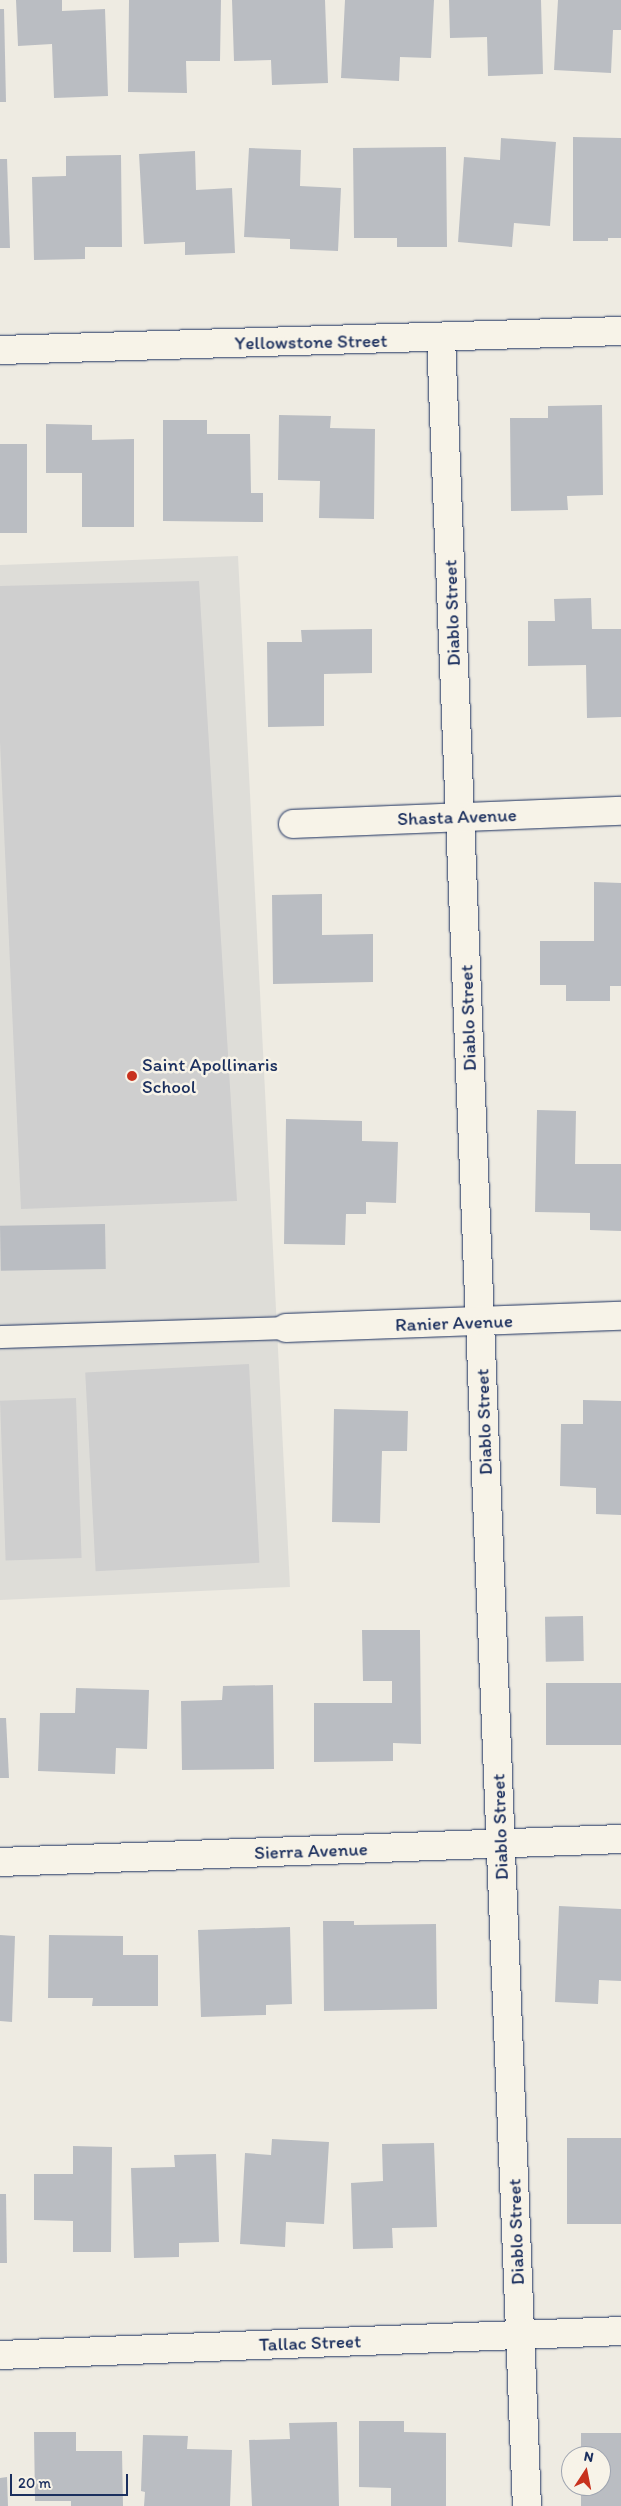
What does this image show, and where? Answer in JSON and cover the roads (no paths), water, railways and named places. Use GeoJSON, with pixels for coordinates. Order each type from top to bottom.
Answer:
{"type":"FeatureCollection","features":[{"type":"Feature","properties":{"kind":"street","name":"Yellowstone Street"},"geometry":{"type":"LineString","coordinates":[[0,350],[621,332]]}},
{"type":"Feature","properties":{"kind":"street","name":"Diablo Street"},"geometry":{"type":"LineString","coordinates":[[441,338],[527,2506]]}},
{"type":"Feature","properties":{"kind":"street","name":"Shasta Avenue"},"geometry":{"type":"LineString","coordinates":[[293,824],[621,811]]}},
{"type":"Feature","properties":{"kind":"street","name":"Ranier Avenue"},"geometry":{"type":"LineString","coordinates":[[286,1328],[621,1316]]}},
{"type":"Feature","properties":{"kind":"street","name":"Sierra Avenue"},"geometry":{"type":"LineString","coordinates":[[0,1862],[501,1845],[621,1839]]}},
{"type":"Feature","properties":{"kind":"street","name":"Tallac Street"},"geometry":{"type":"LineString","coordinates":[[0,2354],[621,2331]]}},
{"type":"Feature","properties":{"kind":"lane"},"geometry":{"type":"LineString","coordinates":[[0,1337],[286,1328]]}},
{"type":"Feature","properties":{"kind":"place","name":"Saint Apollinaris School"},"geometry":{"type":"Point","coordinates":[132,1076]}}]}
